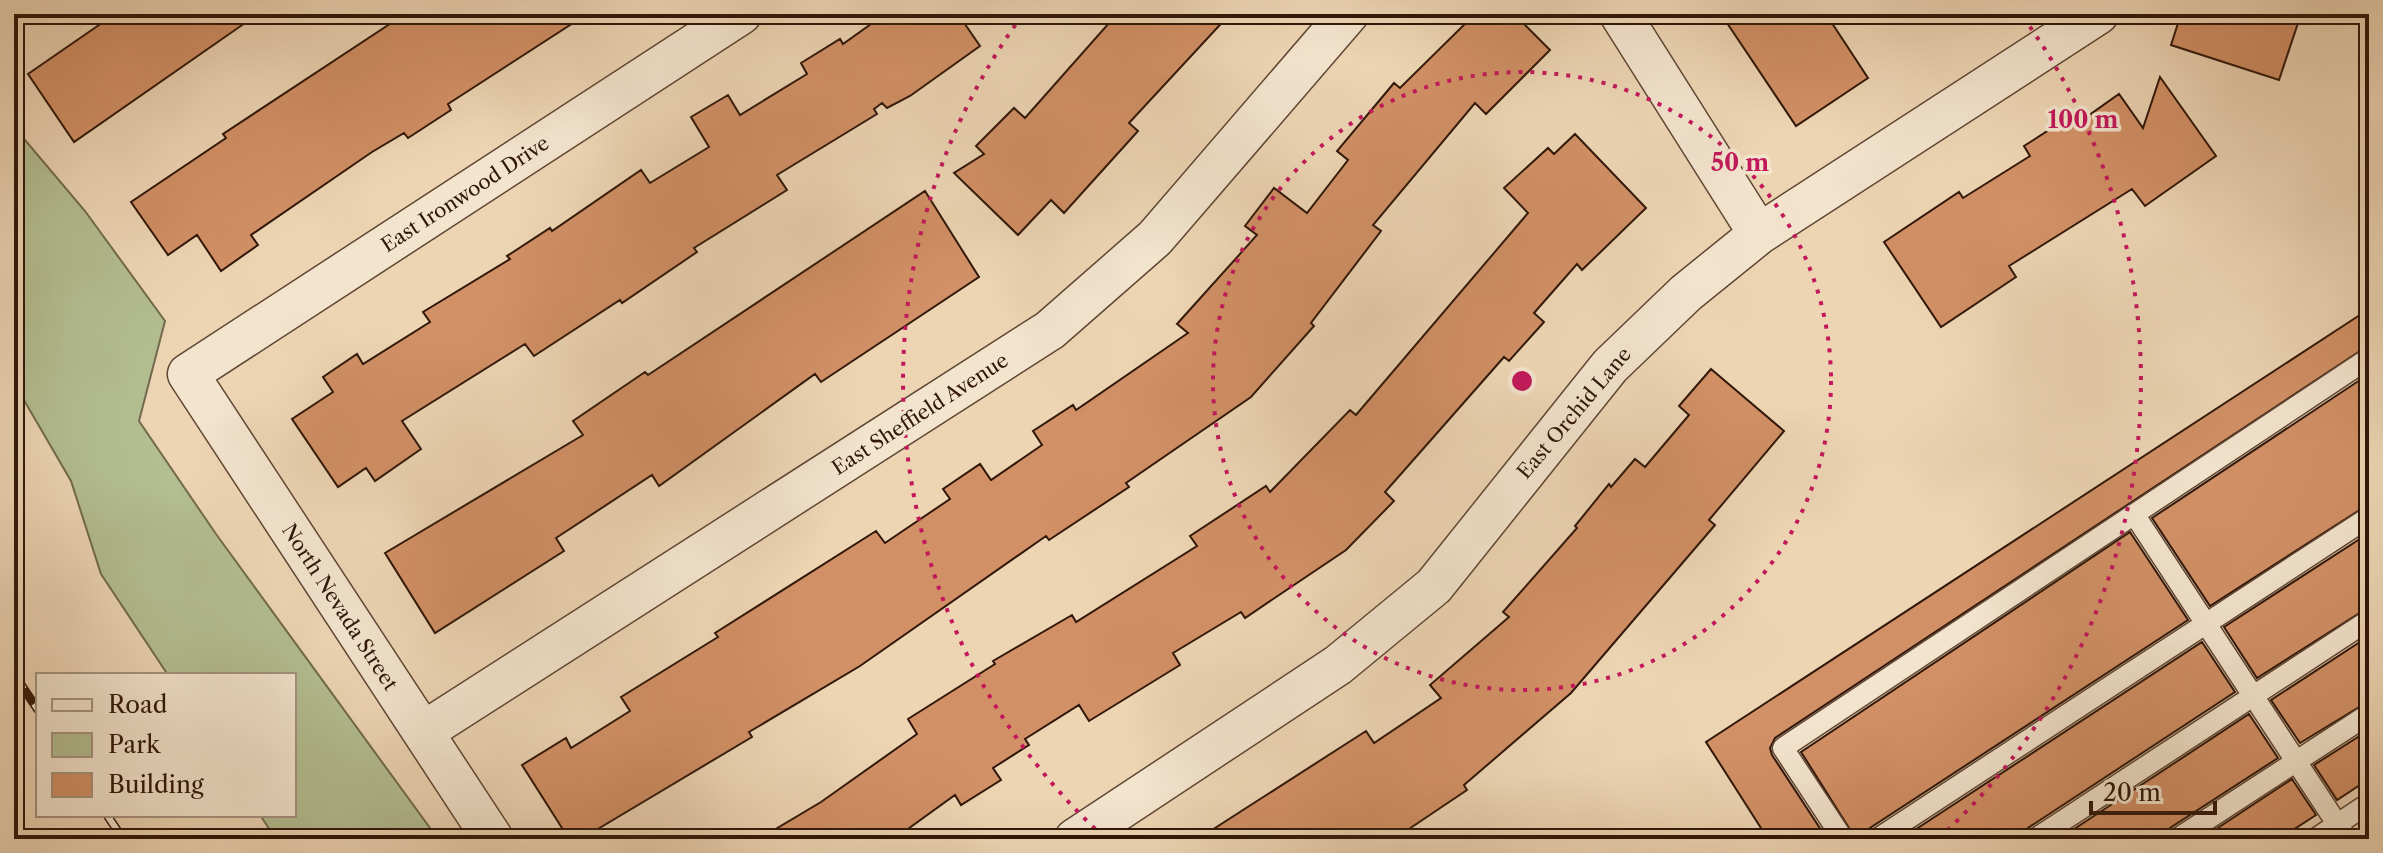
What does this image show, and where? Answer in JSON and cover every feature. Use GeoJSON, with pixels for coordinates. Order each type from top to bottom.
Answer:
{"type":"FeatureCollection","features":[{"type":"Feature","properties":{"kind":"street","name":"East Ironwood Drive"},"geometry":{"type":"LineString","coordinates":[[188,374],[741,14]]}},
{"type":"Feature","properties":{"kind":"street","name":"East Sheffield Avenue"},"geometry":{"type":"LineString","coordinates":[[423,732],[1050,330],[1155,238],[1348,14]]}},
{"type":"Feature","properties":{"kind":"street"},"geometry":{"type":"LineString","coordinates":[[1620,14],[1759,234]]}},
{"type":"Feature","properties":{"kind":"street","name":"East Orchid Lane"},"geometry":{"type":"LineString","coordinates":[[1075,839],[1338,665],[1434,586],[1610,366],[1686,293],[1759,234],[2098,14]]}},
{"type":"Feature","properties":{"kind":"street","name":"North Nevada Street"},"geometry":{"type":"LineString","coordinates":[[188,374],[493,839]]}},
{"type":"Feature","properties":{"kind":"lane"},"geometry":{"type":"LineString","coordinates":[[1843,839],[1783,748],[2369,358]]}},
{"type":"Feature","properties":{"kind":"lane"},"geometry":{"type":"LineString","coordinates":[[2134,514],[2342,832]]}},
{"type":"Feature","properties":{"kind":"lane"},"geometry":{"type":"LineString","coordinates":[[1877,839],[2369,517]]}},
{"type":"Feature","properties":{"kind":"lane"},"geometry":{"type":"LineString","coordinates":[[2035,839],[2369,620]]}},
{"type":"Feature","properties":{"kind":"lane"},"geometry":{"type":"LineString","coordinates":[[2177,839],[2369,714]]}},
{"type":"Feature","properties":{"kind":"lane"},"geometry":{"type":"LineString","coordinates":[[2315,839],[2342,832],[2369,803]]}},
{"type":"Feature","properties":{"kind":"green space"},"geometry":{"type":"Polygon","coordinates":[[[14,127],[85,211],[165,321],[139,421],[216,534],[438,839],[276,839],[261,817],[296,817],[296,673],[167,673],[101,574],[71,481],[14,383],[14,127]]]}},
{"type":"Feature","properties":{"kind":"building"},"geometry":{"type":"Polygon","coordinates":[[[115,14],[258,14],[74,142],[28,74],[115,14]]]}},
{"type":"Feature","properties":{"kind":"building"},"geometry":{"type":"Polygon","coordinates":[[[405,14],[587,14],[448,104],[451,110],[408,138],[404,133],[372,152],[251,235],[258,245],[221,271],[197,235],[168,255],[131,202],[226,138],[223,134],[405,14]]]}},
{"type":"Feature","properties":{"kind":"building"},"geometry":{"type":"Polygon","coordinates":[[[885,14],[958,14],[980,46],[910,96],[887,108],[882,103],[874,109],[877,114],[777,175],[787,190],[694,248],[697,252],[622,303],[620,300],[534,356],[525,344],[402,421],[421,449],[375,481],[366,468],[338,487],[292,419],[333,392],[323,377],[357,354],[363,364],[430,322],[423,312],[510,259],[507,256],[550,228],[552,231],[641,170],[650,183],[709,147],[691,117],[728,95],[740,115],[807,74],[801,63],[840,39],[843,44],[885,14]]]}},
{"type":"Feature","properties":{"kind":"building"},"geometry":{"type":"Polygon","coordinates":[[[1117,14],[1230,14],[1129,123],[1138,131],[1064,213],[1051,200],[1018,235],[954,173],[984,154],[976,146],[1014,108],[1025,118],[1117,14]]]}},
{"type":"Feature","properties":{"kind":"building"},"geometry":{"type":"Polygon","coordinates":[[[1475,14],[1514,14],[1550,50],[1486,114],[1475,103],[1373,225],[1381,231],[1311,323],[1314,326],[1251,397],[1126,483],[1129,487],[1049,540],[1046,536],[860,666],[749,732],[752,737],[581,839],[569,839],[522,765],[566,738],[571,748],[630,711],[621,697],[718,637],[715,633],[876,531],[885,543],[950,499],[943,489],[980,464],[991,480],[1042,445],[1033,431],[1073,405],[1076,410],[1188,333],[1177,324],[1257,235],[1245,226],[1274,188],[1307,213],[1348,160],[1337,151],[1394,83],[1400,88],[1475,14]]]}},
{"type":"Feature","properties":{"kind":"building"},"geometry":{"type":"Polygon","coordinates":[[[1721,14],[1826,14],[1868,78],[1796,126],[1721,14]]]}},
{"type":"Feature","properties":{"kind":"building"},"geometry":{"type":"Polygon","coordinates":[[[2181,14],[2301,14],[2279,80],[2171,45],[2181,14]]]}},
{"type":"Feature","properties":{"kind":"building"},"geometry":{"type":"Polygon","coordinates":[[[2160,77],[2216,156],[2145,206],[2132,189],[2009,266],[2016,277],[1941,327],[1884,242],[1959,192],[1963,198],[2030,156],[2024,146],[2063,121],[2068,130],[2119,94],[2143,128],[2160,77]]]}},
{"type":"Feature","properties":{"kind":"building"},"geometry":{"type":"Polygon","coordinates":[[[1575,134],[1646,208],[1582,270],[1577,264],[1534,313],[1544,322],[1509,361],[1504,357],[1385,492],[1394,501],[1346,550],[1245,618],[1241,612],[1173,653],[1180,665],[1089,721],[1079,705],[1025,739],[1029,745],[993,768],[1001,780],[961,805],[955,795],[894,839],[759,839],[821,802],[917,734],[908,719],[995,664],[993,661],[1072,615],[1076,622],[1197,546],[1190,536],[1266,486],[1270,492],[1350,410],[1356,415],[1528,213],[1504,188],[1548,148],[1554,154],[1575,134]]]}},
{"type":"Feature","properties":{"kind":"building"},"geometry":{"type":"Polygon","coordinates":[[[925,191],[979,277],[821,382],[815,374],[659,486],[652,475],[556,538],[564,551],[435,633],[385,553],[583,435],[573,421],[645,372],[648,375],[925,191]]]}},
{"type":"Feature","properties":{"kind":"building"},"geometry":{"type":"Polygon","coordinates":[[[2369,309],[2369,345],[1775,738],[1770,748],[1772,755],[1827,839],[1768,839],[1706,742],[2369,309]]]}},
{"type":"Feature","properties":{"kind":"building"},"geometry":{"type":"Polygon","coordinates":[[[1711,369],[1784,431],[1709,520],[1715,525],[1571,693],[1464,785],[1467,790],[1394,839],[1198,839],[1366,731],[1374,743],[1441,698],[1430,685],[1509,617],[1503,612],[1577,528],[1575,526],[1609,484],[1611,487],[1635,459],[1645,467],[1689,415],[1679,406],[1711,369]]]}},
{"type":"Feature","properties":{"kind":"building"},"geometry":{"type":"Polygon","coordinates":[[[2369,374],[2369,504],[2210,606],[2152,518],[2369,374]]]}},
{"type":"Feature","properties":{"kind":"building"},"geometry":{"type":"Polygon","coordinates":[[[2130,532],[2188,620],[1870,828],[1864,839],[1856,839],[1801,752],[2130,532]]]}},
{"type":"Feature","properties":{"kind":"building"},"geometry":{"type":"Polygon","coordinates":[[[2369,533],[2369,607],[2257,678],[2224,627],[2369,533]]]}},
{"type":"Feature","properties":{"kind":"building"},"geometry":{"type":"Polygon","coordinates":[[[2369,636],[2369,701],[2300,743],[2271,700],[2369,636]]]}},
{"type":"Feature","properties":{"kind":"building"},"geometry":{"type":"Polygon","coordinates":[[[2202,642],[2235,692],[2028,828],[2022,839],[1901,839],[2202,642]]]}},
{"type":"Feature","properties":{"kind":"building"},"geometry":{"type":"Polygon","coordinates":[[[2249,714],[2278,758],[2170,828],[2164,839],[2059,839],[2249,714]]]}},
{"type":"Feature","properties":{"kind":"building"},"geometry":{"type":"Polygon","coordinates":[[[2369,730],[2369,779],[2337,800],[2314,765],[2369,730]]]}},
{"type":"Feature","properties":{"kind":"building"},"geometry":{"type":"Polygon","coordinates":[[[2292,779],[2316,815],[2279,839],[2201,839],[2292,779]]]}},
{"type":"Feature","properties":{"kind":"railway"},"geometry":{"type":"LineString","coordinates":[[14,674],[36,707]]}},
{"type":"Feature","properties":{"kind":"railway"},"geometry":{"type":"LineString","coordinates":[[108,817],[123,839]]}}]}
